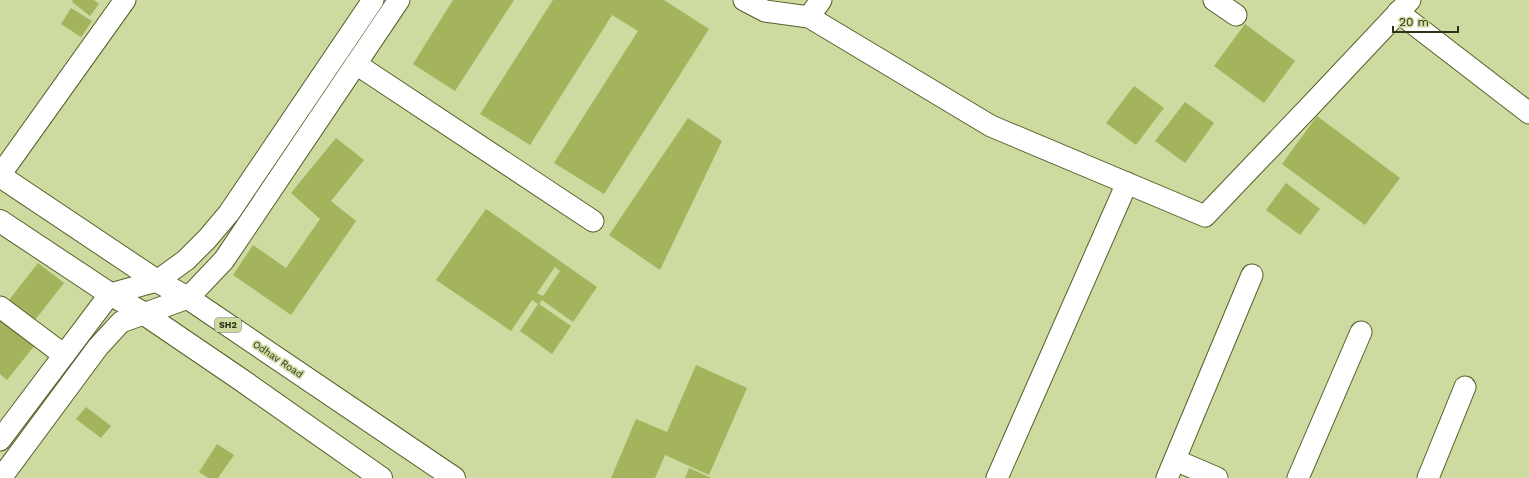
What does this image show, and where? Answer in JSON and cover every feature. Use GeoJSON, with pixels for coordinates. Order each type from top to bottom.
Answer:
{"type":"FeatureCollection","features":[{"type":"Feature","properties":{"kind":"main road","name":"Odhav Road"},"geometry":{"type":"LineString","coordinates":[[0,175],[157,280],[188,298],[454,478]]}},
{"type":"Feature","properties":{"kind":"main road"},"geometry":{"type":"LineString","coordinates":[[0,221],[240,379],[381,478]]}},
{"type":"Feature","properties":{"kind":"street"},"geometry":{"type":"LineString","coordinates":[[0,175],[125,0]]}},
{"type":"Feature","properties":{"kind":"street"},"geometry":{"type":"LineString","coordinates":[[0,440],[110,294],[157,280],[186,260],[207,239],[229,213],[373,0]]}},
{"type":"Feature","properties":{"kind":"street"},"geometry":{"type":"LineString","coordinates":[[1,478],[98,348],[120,322],[188,298],[224,260],[399,0]]}},
{"type":"Feature","properties":{"kind":"street"},"geometry":{"type":"LineString","coordinates":[[744,0],[765,12],[809,17],[991,126],[1205,216],[1404,6],[1529,112]]}},
{"type":"Feature","properties":{"kind":"street"},"geometry":{"type":"LineString","coordinates":[[809,17],[821,0]]}},
{"type":"Feature","properties":{"kind":"street"},"geometry":{"type":"LineString","coordinates":[[1214,0],[1236,15]]}},
{"type":"Feature","properties":{"kind":"street"},"geometry":{"type":"LineString","coordinates":[[356,64],[593,221]]}},
{"type":"Feature","properties":{"kind":"street"},"geometry":{"type":"LineString","coordinates":[[997,478],[1127,184]]}},
{"type":"Feature","properties":{"kind":"street"},"geometry":{"type":"LineString","coordinates":[[1217,478],[1171,469],[1252,275]]}},
{"type":"Feature","properties":{"kind":"street"},"geometry":{"type":"LineString","coordinates":[[0,307],[64,355]]}},
{"type":"Feature","properties":{"kind":"street"},"geometry":{"type":"LineString","coordinates":[[1298,478],[1361,332]]}},
{"type":"Feature","properties":{"kind":"street"},"geometry":{"type":"LineString","coordinates":[[1428,478],[1465,388]]}},
{"type":"Feature","properties":{"kind":"building"},"geometry":{"type":"Polygon","coordinates":[[[73,0],[94,0],[99,4],[90,16],[72,2],[73,0]]]}},
{"type":"Feature","properties":{"kind":"building"},"geometry":{"type":"Polygon","coordinates":[[[453,0],[514,0],[455,91],[413,64],[453,0]]]}},
{"type":"Feature","properties":{"kind":"building"},"geometry":{"type":"Polygon","coordinates":[[[553,0],[664,0],[709,29],[604,194],[554,163],[638,31],[612,15],[530,145],[480,114],[553,0]]]}},
{"type":"Feature","properties":{"kind":"building"},"geometry":{"type":"Polygon","coordinates":[[[71,8],[92,21],[81,37],[61,24],[71,8]]]}},
{"type":"Feature","properties":{"kind":"building"},"geometry":{"type":"Polygon","coordinates":[[[1245,24],[1295,61],[1264,103],[1214,66],[1245,24]]]}},
{"type":"Feature","properties":{"kind":"building"},"geometry":{"type":"Polygon","coordinates":[[[1134,86],[1164,108],[1136,145],[1106,123],[1134,86]]]}},
{"type":"Feature","properties":{"kind":"building"},"geometry":{"type":"Polygon","coordinates":[[[1185,102],[1214,123],[1185,163],[1155,141],[1185,102]]]}},
{"type":"Feature","properties":{"kind":"building"},"geometry":{"type":"Polygon","coordinates":[[[1317,116],[1400,178],[1365,225],[1282,164],[1317,116]]]}},
{"type":"Feature","properties":{"kind":"building"},"geometry":{"type":"Polygon","coordinates":[[[688,118],[722,141],[660,270],[609,235],[688,118]]]}},
{"type":"Feature","properties":{"kind":"building"},"geometry":{"type":"Polygon","coordinates":[[[336,138],[364,160],[331,201],[356,221],[291,315],[233,275],[253,245],[286,268],[320,219],[291,193],[336,138]]]}},
{"type":"Feature","properties":{"kind":"building"},"geometry":{"type":"Polygon","coordinates":[[[1286,183],[1320,209],[1300,235],[1266,210],[1286,183]]]}},
{"type":"Feature","properties":{"kind":"building"},"geometry":{"type":"Polygon","coordinates":[[[486,209],[597,287],[573,322],[542,300],[539,304],[571,326],[552,354],[520,331],[538,304],[532,300],[511,331],[436,280],[486,209]],[[555,267],[537,293],[543,296],[560,271],[555,267]]]}},
{"type":"Feature","properties":{"kind":"building"},"geometry":{"type":"Polygon","coordinates":[[[38,263],[64,283],[35,320],[9,300],[38,263]]]}},
{"type":"Feature","properties":{"kind":"building"},"geometry":{"type":"Polygon","coordinates":[[[0,317],[35,345],[7,380],[0,374],[0,317]]]}},
{"type":"Feature","properties":{"kind":"building"},"geometry":{"type":"Polygon","coordinates":[[[696,365],[747,388],[709,475],[665,455],[655,478],[611,478],[636,419],[667,432],[696,365]]]}},
{"type":"Feature","properties":{"kind":"building"},"geometry":{"type":"Polygon","coordinates":[[[86,407],[111,426],[101,438],[76,419],[86,407]]]}},
{"type":"Feature","properties":{"kind":"building"},"geometry":{"type":"Polygon","coordinates":[[[217,444],[234,455],[218,478],[208,478],[199,472],[217,444]]]}},
{"type":"Feature","properties":{"kind":"building"},"geometry":{"type":"Polygon","coordinates":[[[689,468],[711,478],[685,478],[689,468]]]}}]}
